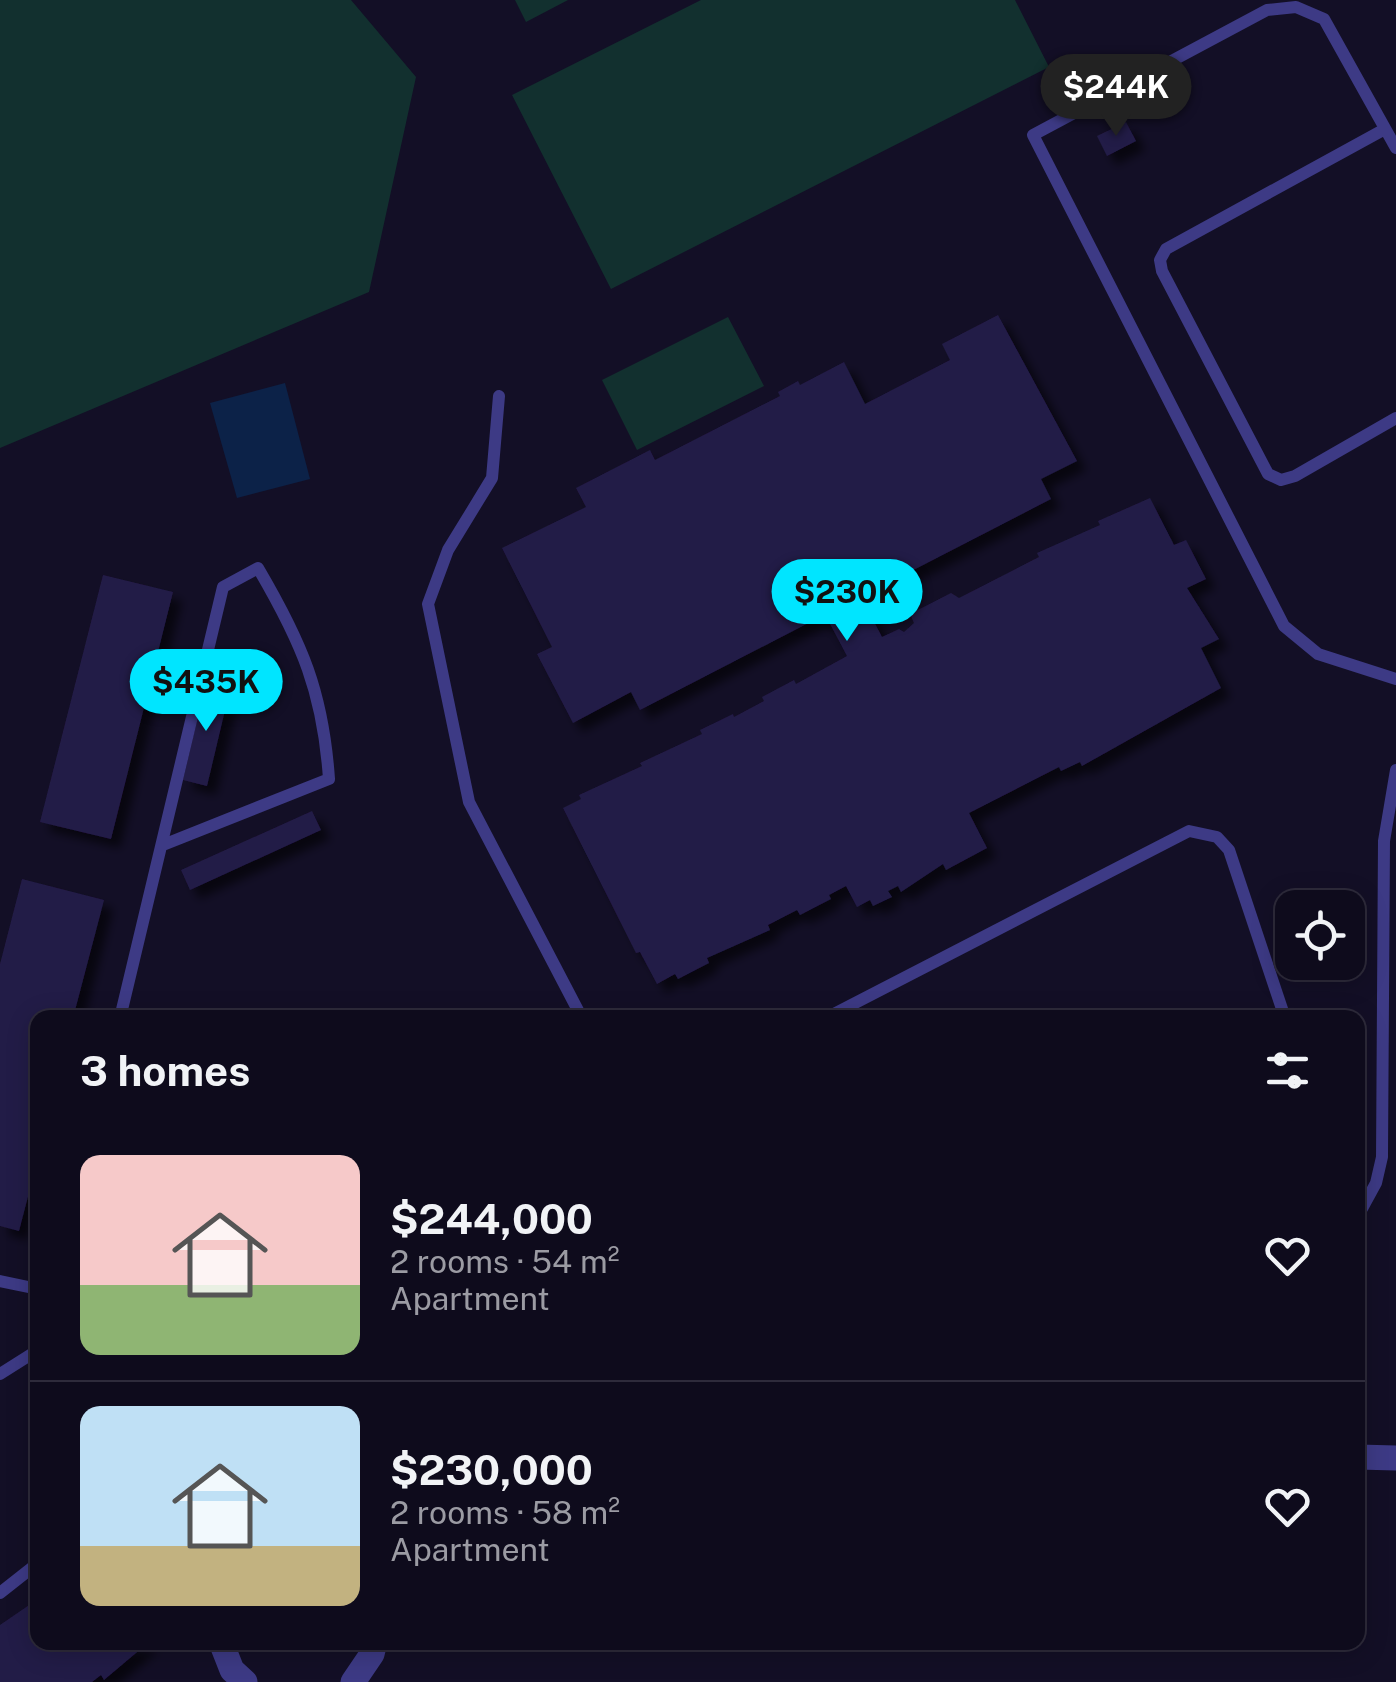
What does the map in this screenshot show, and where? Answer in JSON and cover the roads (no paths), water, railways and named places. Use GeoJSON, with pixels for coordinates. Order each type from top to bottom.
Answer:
{"type":"FeatureCollection","features":[{"type":"Feature","properties":{"kind":"street"},"geometry":{"type":"LineString","coordinates":[[1365,1456],[1396,1458]]}},
{"type":"Feature","properties":{"kind":"street"},"geometry":{"type":"LineString","coordinates":[[223,1650],[230,1678]]}},
{"type":"Feature","properties":{"kind":"street"},"geometry":{"type":"LineString","coordinates":[[352,1682],[373,1650]]}},
{"type":"Feature","properties":{"kind":"lane"},"geometry":{"type":"LineString","coordinates":[[1396,148],[1324,19],[1296,7],[1267,10],[1034,136],[1284,626],[1318,654],[1396,679]]}},
{"type":"Feature","properties":{"kind":"lane"},"geometry":{"type":"LineString","coordinates":[[1386,129],[1166,249],[1160,260],[1162,272],[1268,474],[1281,480],[1295,476],[1396,418]]}},
{"type":"Feature","properties":{"kind":"lane"},"geometry":{"type":"LineString","coordinates":[[499,396],[492,478],[448,550],[428,604],[469,802],[578,1010]]}},
{"type":"Feature","properties":{"kind":"lane"},"geometry":{"type":"LineString","coordinates":[[122,1010],[223,586],[258,568],[288,619],[319,694],[329,779],[163,845]]}},
{"type":"Feature","properties":{"kind":"lane"},"geometry":{"type":"LineString","coordinates":[[1365,1204],[1376,1184],[1382,1157],[1384,841],[1396,770]]}},
{"type":"Feature","properties":{"kind":"lane"},"geometry":{"type":"LineString","coordinates":[[842,1010],[1189,831],[1217,837],[1228,850],[1282,1010]]}},
{"type":"Feature","properties":{"kind":"lane"},"geometry":{"type":"LineString","coordinates":[[0,1281],[30,1287]]}},
{"type":"Feature","properties":{"kind":"lane"},"geometry":{"type":"LineString","coordinates":[[0,1374],[30,1355]]}},
{"type":"Feature","properties":{"kind":"lane"},"geometry":{"type":"LineString","coordinates":[[0,1594],[30,1570]]}},
{"type":"Feature","properties":{"kind":"water"},"geometry":{"type":"Polygon","coordinates":[[[285,383],[310,479],[237,498],[210,403],[285,383]]]}}]}
